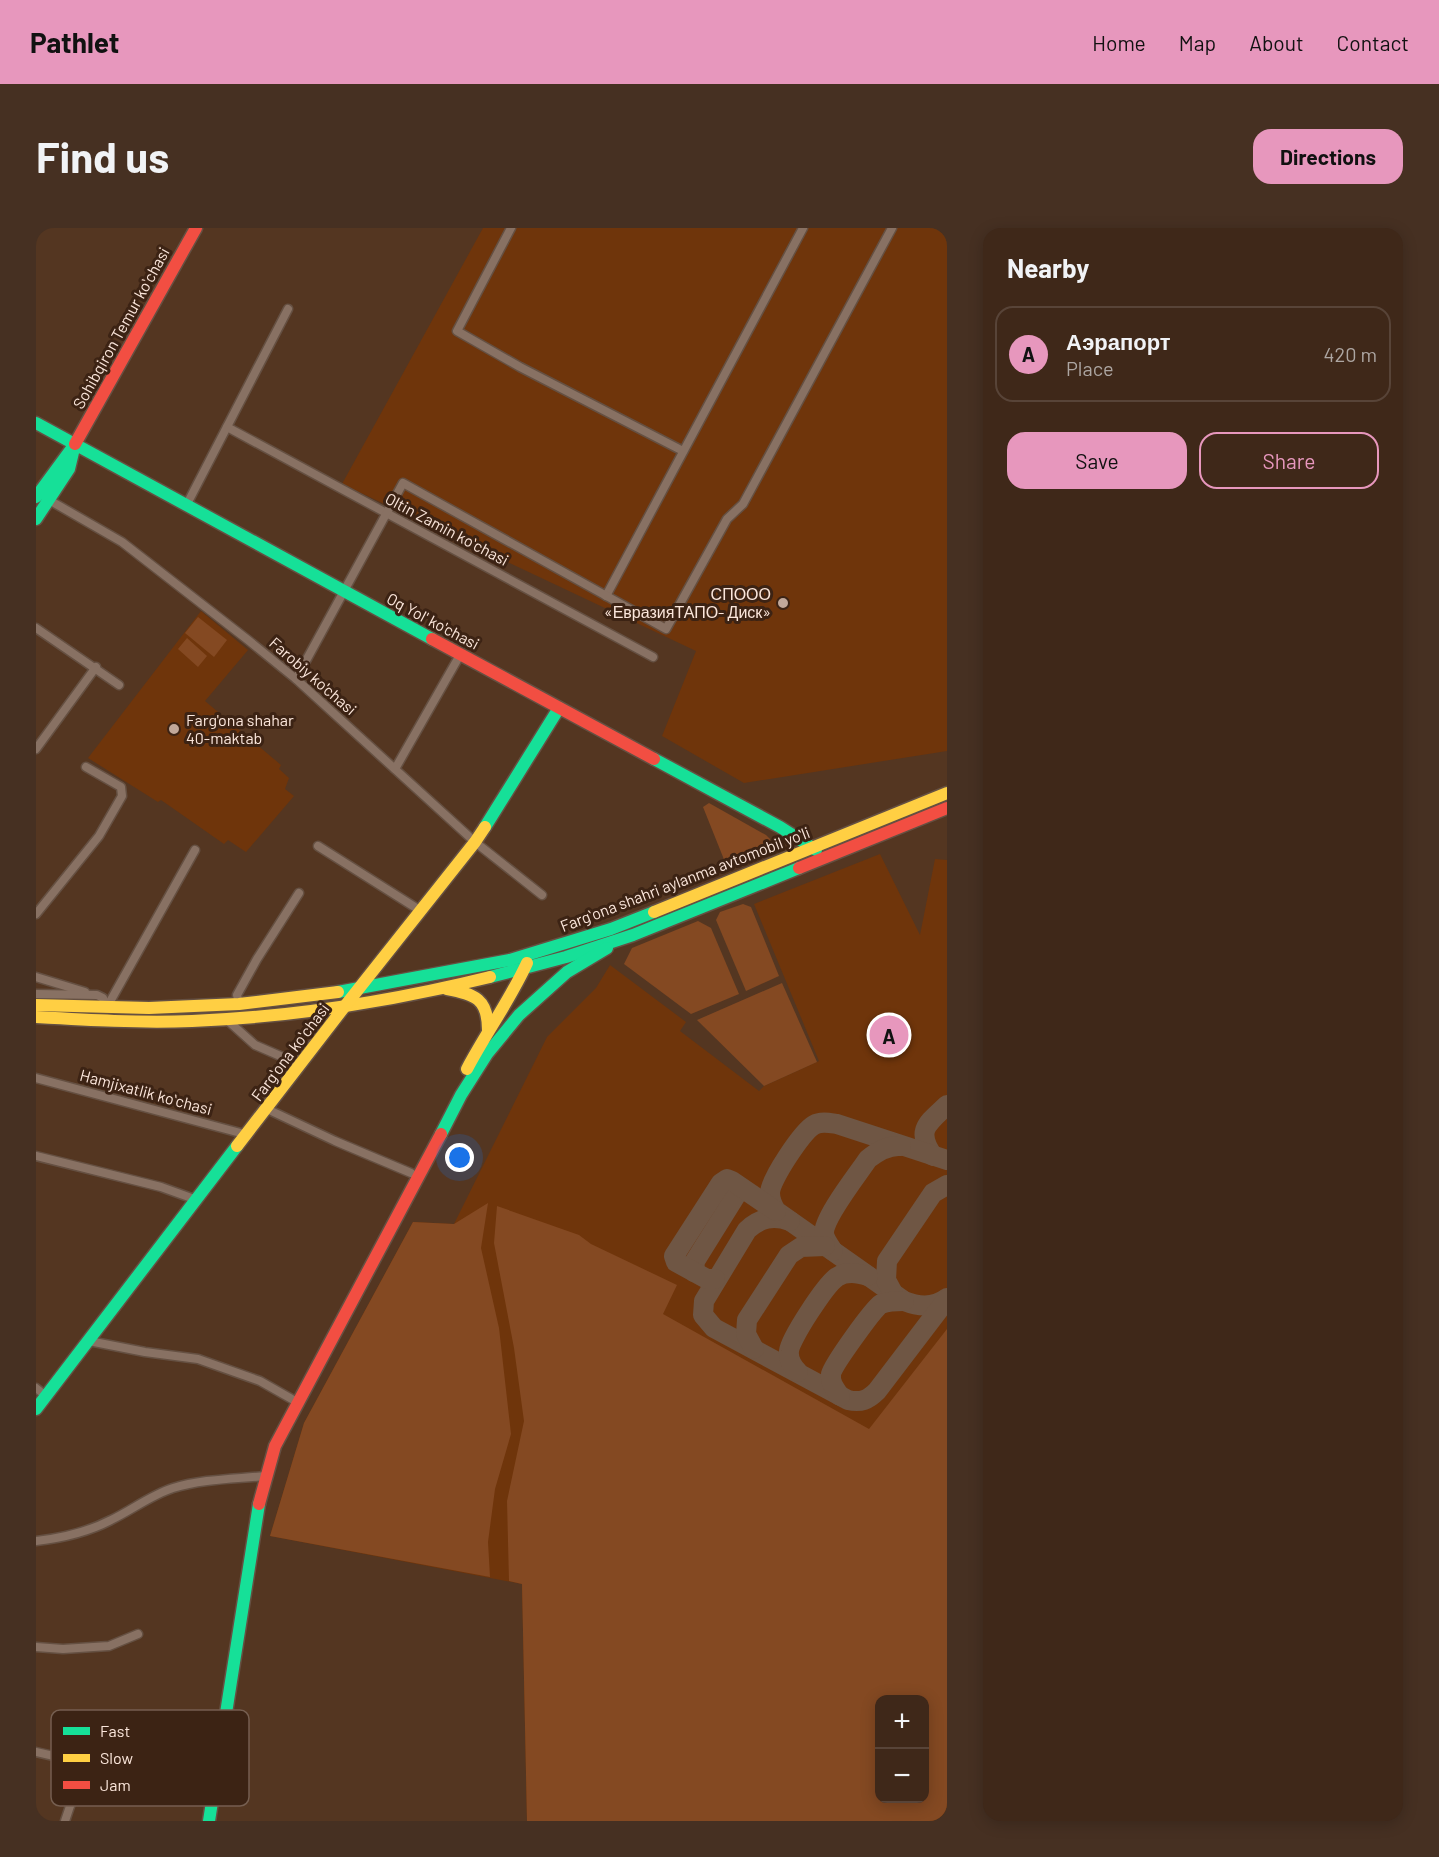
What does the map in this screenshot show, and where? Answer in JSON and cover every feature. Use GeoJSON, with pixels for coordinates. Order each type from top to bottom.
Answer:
{"type":"FeatureCollection","features":[{"type":"Feature","properties":{"kind":"main road","name":"Sohibqiron Temur koʻchasi"},"geometry":{"type":"LineString","coordinates":[[36,497],[75,444],[196,228]]}},
{"type":"Feature","properties":{"kind":"main road","name":"Oq Yol' ko'chasi"},"geometry":{"type":"LineString","coordinates":[[36,423],[559,708],[818,853]]}},
{"type":"Feature","properties":{"kind":"main road","name":"Sohibqiron Temur koʻchasi"},"geometry":{"type":"LineString","coordinates":[[36,519],[69,469],[75,444]]}},
{"type":"Feature","properties":{"kind":"main road","name":"Fargʻona koʻchasi"},"geometry":{"type":"LineString","coordinates":[[36,1409],[41,1392],[89,1341],[345,1006],[475,842],[559,708]]}},
{"type":"Feature","properties":{"kind":"main road","name":"Fargʻona shahri aylanma avtomobil yoʻli"},"geometry":{"type":"LineString","coordinates":[[36,1017],[189,1021],[225,1019],[345,1006],[443,988],[526,968],[619,941],[947,793]]}},
{"type":"Feature","properties":{"kind":"main road","name":"Fargʻona shahri aylanma avtomobil yoʻli"},"geometry":{"type":"LineString","coordinates":[[36,1005],[195,1008],[239,1004],[359,990],[510,960],[611,929],[947,808]]}},
{"type":"Feature","properties":{"kind":"main road"},"geometry":{"type":"LineString","coordinates":[[226,1710],[255,1520],[265,1476],[275,1446],[297,1402],[333,1339],[456,1105],[487,1054],[519,1015],[567,972],[619,941]]}},
{"type":"Feature","properties":{"kind":"main road"},"geometry":{"type":"LineString","coordinates":[[297,1402],[324,1336],[488,1030],[512,995],[526,968],[529,953]]}},
{"type":"Feature","properties":{"kind":"main road"},"geometry":{"type":"LineString","coordinates":[[443,988],[463,992],[484,1003],[489,1018],[488,1030]]}},
{"type":"Feature","properties":{"kind":"main road"},"geometry":{"type":"LineString","coordinates":[[209,1821],[211,1806]]}},
{"type":"Feature","properties":{"kind":"street"},"geometry":{"type":"LineString","coordinates":[[511,228],[457,331],[520,367],[683,451]]}},
{"type":"Feature","properties":{"kind":"street"},"geometry":{"type":"LineString","coordinates":[[606,596],[802,228]]}},
{"type":"Feature","properties":{"kind":"street"},"geometry":{"type":"LineString","coordinates":[[296,680],[403,483],[666,629],[727,519],[744,504],[892,228]]}},
{"type":"Feature","properties":{"kind":"street"},"geometry":{"type":"LineString","coordinates":[[186,506],[288,309]]}},
{"type":"Feature","properties":{"kind":"street","name":"Oltin Zamin koʻchasi"},"geometry":{"type":"LineString","coordinates":[[227,427],[653,657]]}},
{"type":"Feature","properties":{"kind":"street","name":"Farobiy ko'chasi"},"geometry":{"type":"LineString","coordinates":[[49,500],[122,542],[178,584],[296,680],[475,842],[542,895]]}},
{"type":"Feature","properties":{"kind":"street"},"geometry":{"type":"LineString","coordinates":[[36,628],[96,667],[119,685]]}},
{"type":"Feature","properties":{"kind":"street"},"geometry":{"type":"LineString","coordinates":[[394,769],[460,655]]}},
{"type":"Feature","properties":{"kind":"street"},"geometry":{"type":"LineString","coordinates":[[36,749],[96,667]]}},
{"type":"Feature","properties":{"kind":"street"},"geometry":{"type":"LineString","coordinates":[[36,914],[99,836],[122,796],[121,787],[86,767]]}},
{"type":"Feature","properties":{"kind":"street"},"geometry":{"type":"LineString","coordinates":[[318,846],[421,911]]}},
{"type":"Feature","properties":{"kind":"street"},"geometry":{"type":"LineString","coordinates":[[106,1007],[195,850]]}},
{"type":"Feature","properties":{"kind":"street"},"geometry":{"type":"LineString","coordinates":[[239,1004],[237,995],[298,893]]}},
{"type":"Feature","properties":{"kind":"street"},"geometry":{"type":"LineString","coordinates":[[36,977],[103,998],[106,1007]]}},
{"type":"Feature","properties":{"kind":"street"},"geometry":{"type":"LineString","coordinates":[[36,994],[96,995]]}},
{"type":"Feature","properties":{"kind":"street"},"geometry":{"type":"LineString","coordinates":[[225,1019],[255,1045],[301,1065]]}},
{"type":"Feature","properties":{"kind":"street","name":"Hamjixatlik koʻchasi"},"geometry":{"type":"LineString","coordinates":[[36,1078],[248,1135]]}},
{"type":"Feature","properties":{"kind":"street"},"geometry":{"type":"LineString","coordinates":[[267,1109],[411,1173]]}},
{"type":"Feature","properties":{"kind":"street"},"geometry":{"type":"LineString","coordinates":[[36,1156],[161,1187],[197,1200]]}},
{"type":"Feature","properties":{"kind":"street"},"geometry":{"type":"LineString","coordinates":[[89,1341],[198,1359],[260,1382],[297,1402]]}},
{"type":"Feature","properties":{"kind":"street"},"geometry":{"type":"LineString","coordinates":[[36,1541],[64,1538],[109,1522],[158,1494],[174,1488],[216,1480],[265,1476]]}},
{"type":"Feature","properties":{"kind":"street"},"geometry":{"type":"LineString","coordinates":[[36,1647],[63,1649],[109,1646],[138,1634]]}},
{"type":"Feature","properties":{"kind":"street"},"geometry":{"type":"LineString","coordinates":[[36,1752],[51,1755]]}},
{"type":"Feature","properties":{"kind":"street"},"geometry":{"type":"LineString","coordinates":[[65,1821],[70,1806]]}},
{"type":"Feature","properties":{"kind":"shaded area"},"geometry":{"type":"Polygon","coordinates":[[[483,228],[947,228],[947,751],[744,783],[662,736],[696,651],[342,484],[483,228]]]}},
{"type":"Feature","properties":{"kind":"shaded area","name":"Farg'ona shahar 40-maktab"},"geometry":{"type":"Polygon","coordinates":[[[201,611],[248,650],[205,701],[281,765],[279,769],[289,778],[285,789],[294,796],[246,852],[228,840],[224,844],[161,800],[158,802],[88,758],[201,611]]]}},
{"type":"Feature","properties":{"kind":"shaded area"},"geometry":{"type":"Polygon","coordinates":[[[198,617],[227,640],[214,657],[185,633],[198,617]]]}},
{"type":"Feature","properties":{"kind":"shaded area"},"geometry":{"type":"Polygon","coordinates":[[[187,638],[207,656],[198,667],[178,649],[187,638]]]}},
{"type":"Feature","properties":{"kind":"shaded area"},"geometry":{"type":"Polygon","coordinates":[[[709,803],[766,835],[770,839],[767,850],[727,867],[703,807],[709,803]]]}},
{"type":"Feature","properties":{"kind":"shaded area"},"geometry":{"type":"Polygon","coordinates":[[[880,854],[920,935],[935,859],[947,860],[947,1821],[527,1821],[522,1584],[270,1536],[304,1423],[413,1222],[454,1224],[547,1037],[596,988],[610,965],[686,1022],[680,1031],[759,1091],[764,1086],[819,1061],[754,904],[880,854]]]}},
{"type":"Feature","properties":{"kind":"shaded area"},"geometry":{"type":"Polygon","coordinates":[[[743,904],[751,907],[779,976],[746,991],[716,920],[720,912],[743,904]]]}},
{"type":"Feature","properties":{"kind":"shaded area"},"geometry":{"type":"Polygon","coordinates":[[[698,921],[711,928],[739,994],[691,1014],[624,964],[632,948],[698,921]]]}},
{"type":"Feature","properties":{"kind":"shaded area"},"geometry":{"type":"Polygon","coordinates":[[[782,983],[817,1062],[764,1086],[697,1020],[782,983]]]}},
{"type":"Feature","properties":{"kind":"shaded area"},"geometry":{"type":"Polygon","coordinates":[[[488,1203],[481,1248],[499,1328],[511,1434],[495,1489],[488,1542],[490,1577],[270,1536],[304,1423],[413,1222],[454,1224],[488,1203]]]}},
{"type":"Feature","properties":{"kind":"shaded area"},"geometry":{"type":"Polygon","coordinates":[[[497,1206],[579,1235],[591,1244],[677,1285],[663,1314],[869,1429],[947,1329],[947,1821],[527,1821],[522,1584],[509,1581],[507,1501],[524,1421],[514,1348],[494,1243],[497,1206]]]}},
{"type":"Feature","properties":{"kind":"taxiway"},"geometry":{"type":"LineString","coordinates":[[933,1156],[925,1140],[926,1128],[929,1122],[947,1105]]}},
{"type":"Feature","properties":{"kind":"taxiway"},"geometry":{"type":"LineString","coordinates":[[947,1160],[837,1124],[820,1123],[809,1129],[795,1146],[775,1178],[770,1193],[776,1211],[904,1301],[926,1306],[937,1304],[947,1298]]}},
{"type":"Feature","properties":{"kind":"taxiway"},"geometry":{"type":"LineString","coordinates":[[833,1251],[826,1240],[825,1227],[842,1196],[868,1159],[883,1149],[901,1146]]}},
{"type":"Feature","properties":{"kind":"taxiway"},"geometry":{"type":"LineString","coordinates":[[715,1279],[707,1279],[676,1262],[674,1256],[721,1183],[727,1179],[732,1181],[776,1211]]}},
{"type":"Feature","properties":{"kind":"taxiway"},"geometry":{"type":"LineString","coordinates":[[893,1293],[886,1280],[887,1261],[933,1193],[947,1185]]}},
{"type":"Feature","properties":{"kind":"taxiway"},"geometry":{"type":"LineString","coordinates":[[694,1272],[695,1261],[738,1192],[744,1190]]}},
{"type":"Feature","properties":{"kind":"taxiway"},"geometry":{"type":"LineString","coordinates":[[790,1221],[778,1218],[767,1219],[747,1230],[704,1301],[703,1315],[714,1328],[848,1400],[864,1400],[877,1391],[947,1299]]}},
{"type":"Feature","properties":{"kind":"taxiway"},"geometry":{"type":"LineString","coordinates":[[754,1349],[746,1334],[747,1320],[789,1255],[801,1247],[825,1246]]}},
{"type":"Feature","properties":{"kind":"taxiway"},"geometry":{"type":"LineString","coordinates":[[798,1372],[791,1363],[789,1351],[795,1335],[817,1300],[841,1275],[852,1273],[868,1276]]}},
{"type":"Feature","properties":{"kind":"taxiway"},"geometry":{"type":"LineString","coordinates":[[840,1396],[832,1383],[831,1374],[846,1349],[881,1304],[904,1301]]}},
{"type":"Feature","properties":{"kind":"traffic: fast"},"geometry":{"type":"LineString","coordinates":[[36,423],[432,639]]}},
{"type":"Feature","properties":{"kind":"traffic: fast"},"geometry":{"type":"LineString","coordinates":[[36,497],[75,444],[69,469],[36,519]]}},
{"type":"Feature","properties":{"kind":"traffic: fast"},"geometry":{"type":"LineString","coordinates":[[485,827],[559,708]]}},
{"type":"Feature","properties":{"kind":"traffic: fast"},"geometry":{"type":"LineString","coordinates":[[654,759],[780,827],[816,850]]}},
{"type":"Feature","properties":{"kind":"traffic: fast"},"geometry":{"type":"LineString","coordinates":[[490,977],[566,957],[633,935],[799,868]]}},
{"type":"Feature","properties":{"kind":"traffic: fast"},"geometry":{"type":"LineString","coordinates":[[338,992],[510,960],[611,929],[654,912]]}},
{"type":"Feature","properties":{"kind":"traffic: fast"},"geometry":{"type":"LineString","coordinates":[[441,1134],[461,1095],[487,1054],[519,1015],[567,972],[607,948]]}},
{"type":"Feature","properties":{"kind":"traffic: fast"},"geometry":{"type":"LineString","coordinates":[[36,1409],[237,1146]]}},
{"type":"Feature","properties":{"kind":"traffic: fast"},"geometry":{"type":"LineString","coordinates":[[227,1710],[259,1504]]}},
{"type":"Feature","properties":{"kind":"traffic: fast"},"geometry":{"type":"LineString","coordinates":[[209,1821],[211,1806]]}},
{"type":"Feature","properties":{"kind":"traffic: slow"},"geometry":{"type":"LineString","coordinates":[[654,912],[947,793]]}},
{"type":"Feature","properties":{"kind":"traffic: slow"},"geometry":{"type":"LineString","coordinates":[[237,1146],[485,827]]}},
{"type":"Feature","properties":{"kind":"traffic: slow"},"geometry":{"type":"LineString","coordinates":[[467,1069],[527,963]]}},
{"type":"Feature","properties":{"kind":"traffic: slow"},"geometry":{"type":"LineString","coordinates":[[36,1017],[153,1022],[267,1016],[379,1000],[490,977]]}},
{"type":"Feature","properties":{"kind":"traffic: slow"},"geometry":{"type":"LineString","coordinates":[[447,989],[465,993],[478,1000],[486,1011],[488,1030]]}},
{"type":"Feature","properties":{"kind":"traffic: slow"},"geometry":{"type":"LineString","coordinates":[[36,1005],[149,1008],[239,1004],[338,992]]}},
{"type":"Feature","properties":{"kind":"traffic: jam"},"geometry":{"type":"LineString","coordinates":[[75,444],[196,228]]}},
{"type":"Feature","properties":{"kind":"traffic: jam"},"geometry":{"type":"LineString","coordinates":[[432,639],[654,759]]}},
{"type":"Feature","properties":{"kind":"traffic: jam"},"geometry":{"type":"LineString","coordinates":[[799,868],[947,808]]}},
{"type":"Feature","properties":{"kind":"traffic: jam"},"geometry":{"type":"LineString","coordinates":[[259,1504],[275,1446],[441,1134]]}},
{"type":"Feature","properties":{"kind":"place","name":"СПООО «ЕвразияТАПО- Диск»"},"geometry":{"type":"Point","coordinates":[783,603]}},
{"type":"Feature","properties":{"kind":"place","name":"Farg'ona shahar 40-maktab"},"geometry":{"type":"Point","coordinates":[174,729]}},
{"type":"Feature","properties":{"kind":"place","name":"Аэрапорт"},"geometry":{"type":"Point","coordinates":[889,1035]}}]}
